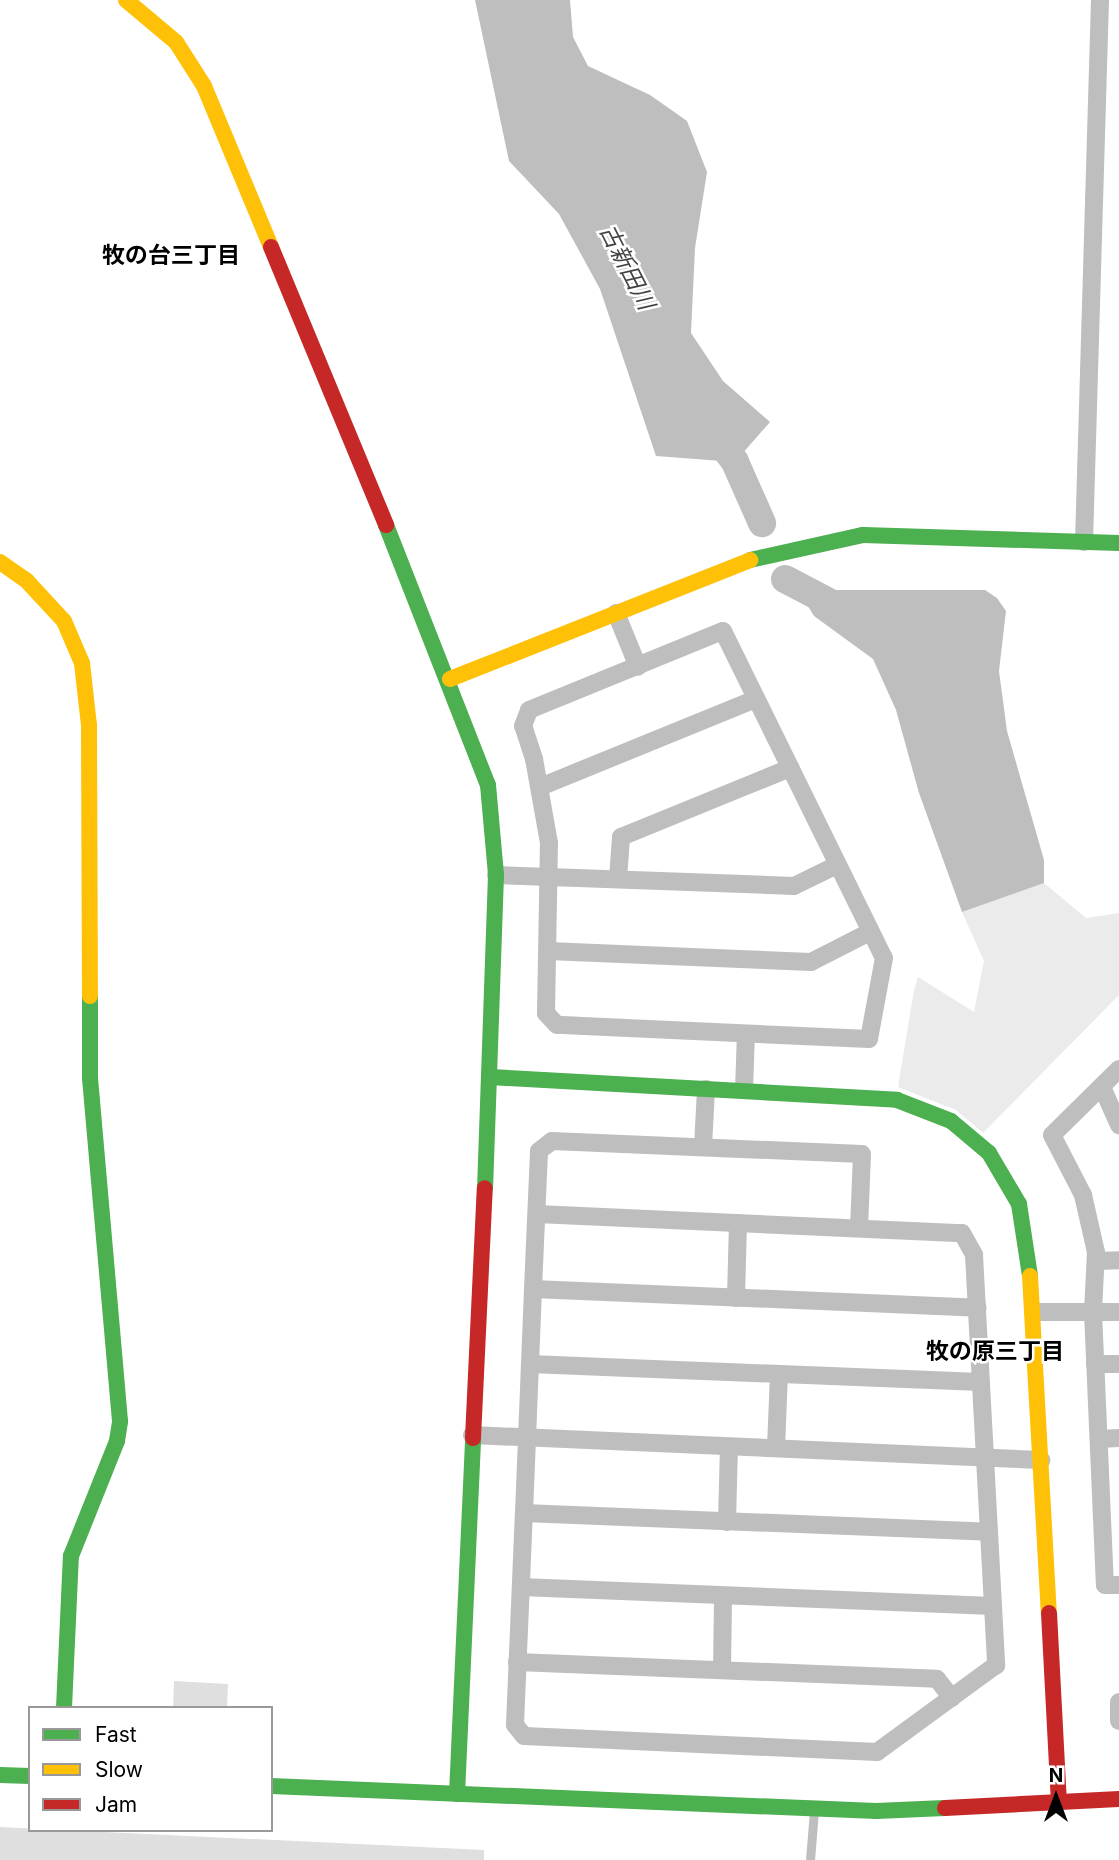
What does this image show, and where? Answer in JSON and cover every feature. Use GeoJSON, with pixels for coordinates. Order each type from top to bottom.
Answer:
{"type":"FeatureCollection","features":[{"type":"Feature","properties":{"kind":"street"},"geometry":{"type":"LineString","coordinates":[[126,0],[167,33],[204,86],[450,679],[488,785],[496,875],[490,1077],[457,1794]]}},
{"type":"Feature","properties":{"kind":"street"},"geometry":{"type":"LineString","coordinates":[[1084,542],[1100,0]]}},
{"type":"Feature","properties":{"kind":"street"},"geometry":{"type":"LineString","coordinates":[[450,679],[767,553],[863,535],[1119,543]]}},
{"type":"Feature","properties":{"kind":"street"},"geometry":{"type":"LineString","coordinates":[[0,562],[26,580],[64,621],[82,663],[89,724],[90,1078],[120,1421],[117,1441],[71,1556],[64,1706]]}},
{"type":"Feature","properties":{"kind":"street"},"geometry":{"type":"LineString","coordinates":[[616,613],[638,667]]}},
{"type":"Feature","properties":{"kind":"street"},"geometry":{"type":"LineString","coordinates":[[723,631],[884,958],[869,1039],[557,1025],[546,1013],[550,877],[540,787],[523,726],[529,710],[638,667],[723,631]]}},
{"type":"Feature","properties":{"kind":"street"},"geometry":{"type":"LineString","coordinates":[[540,787],[756,699]]}},
{"type":"Feature","properties":{"kind":"street"},"geometry":{"type":"LineString","coordinates":[[618,879],[621,837],[790,768]]}},
{"type":"Feature","properties":{"kind":"street"},"geometry":{"type":"LineString","coordinates":[[496,875],[794,886],[837,865]]}},
{"type":"Feature","properties":{"kind":"street"},"geometry":{"type":"LineString","coordinates":[[548,951],[811,962],[870,932]]}},
{"type":"Feature","properties":{"kind":"street"},"geometry":{"type":"LineString","coordinates":[[744,1090],[746,1034]]}},
{"type":"Feature","properties":{"kind":"street"},"geometry":{"type":"LineString","coordinates":[[1119,1069],[1052,1135],[1083,1195],[1096,1261],[1093,1312],[1099,1439],[1110,1512],[1105,1585],[1119,1585]]}},
{"type":"Feature","properties":{"kind":"street"},"geometry":{"type":"LineString","coordinates":[[490,1077],[897,1100],[951,1121],[974,1138],[1001,1170],[1019,1204],[1029,1251],[1059,1802]]}},
{"type":"Feature","properties":{"kind":"street"},"geometry":{"type":"LineString","coordinates":[[1102,1087],[1119,1125]]}},
{"type":"Feature","properties":{"kind":"street"},"geometry":{"type":"LineString","coordinates":[[703,1147],[706,1089]]}},
{"type":"Feature","properties":{"kind":"street"},"geometry":{"type":"LineString","coordinates":[[537,1214],[962,1233],[974,1255],[996,1665],[877,1752],[524,1736],[514,1725],[521,1587],[533,1289],[540,1151],[552,1142],[862,1154],[859,1228]]}},
{"type":"Feature","properties":{"kind":"street"},"geometry":{"type":"LineString","coordinates":[[736,1298],[738,1223]]}},
{"type":"Feature","properties":{"kind":"street"},"geometry":{"type":"LineString","coordinates":[[1096,1261],[1119,1261]]}},
{"type":"Feature","properties":{"kind":"street"},"geometry":{"type":"LineString","coordinates":[[533,1289],[978,1308]]}},
{"type":"Feature","properties":{"kind":"street"},"geometry":{"type":"LineString","coordinates":[[1033,1312],[1119,1312]]}},
{"type":"Feature","properties":{"kind":"street"},"geometry":{"type":"LineString","coordinates":[[530,1364],[981,1382]]}},
{"type":"Feature","properties":{"kind":"street"},"geometry":{"type":"LineString","coordinates":[[1095,1364],[1119,1364]]}},
{"type":"Feature","properties":{"kind":"street"},"geometry":{"type":"LineString","coordinates":[[776,1448],[779,1374]]}},
{"type":"Feature","properties":{"kind":"street"},"geometry":{"type":"LineString","coordinates":[[472,1435],[1041,1460]]}},
{"type":"Feature","properties":{"kind":"street"},"geometry":{"type":"LineString","coordinates":[[1099,1439],[1119,1438]]}},
{"type":"Feature","properties":{"kind":"street"},"geometry":{"type":"LineString","coordinates":[[727,1522],[729,1447]]}},
{"type":"Feature","properties":{"kind":"street"},"geometry":{"type":"LineString","coordinates":[[524,1513],[989,1532]]}},
{"type":"Feature","properties":{"kind":"street"},"geometry":{"type":"LineString","coordinates":[[521,1587],[993,1606]]}},
{"type":"Feature","properties":{"kind":"street"},"geometry":{"type":"LineString","coordinates":[[722,1670],[723,1597]]}},
{"type":"Feature","properties":{"kind":"street"},"geometry":{"type":"LineString","coordinates":[[517,1662],[937,1679],[951,1698]]}},
{"type":"Feature","properties":{"kind":"street"},"geometry":{"type":"LineString","coordinates":[[1119,1702],[1119,1721]]}},
{"type":"Feature","properties":{"kind":"street"},"geometry":{"type":"LineString","coordinates":[[0,1775],[28,1776]]}},
{"type":"Feature","properties":{"kind":"street"},"geometry":{"type":"LineString","coordinates":[[273,1786],[814,1810],[924,1810],[1119,1799]]}},
{"type":"Feature","properties":{"kind":"lane"},"geometry":{"type":"LineString","coordinates":[[810,1860],[814,1810]]}},
{"type":"Feature","properties":{"kind":"shaded area"},"geometry":{"type":"Polygon","coordinates":[[[1044,883],[1086,918],[1119,913],[1119,995],[983,1133],[956,1110],[898,1087],[914,990],[918,977],[974,1012],[984,961],[962,912],[1044,883]]]}},
{"type":"Feature","properties":{"kind":"water"},"geometry":{"type":"Polygon","coordinates":[[[475,0],[570,0],[573,37],[588,66],[650,95],[687,121],[707,172],[695,248],[691,333],[723,381],[770,422],[735,462],[656,456],[600,289],[559,214],[509,161],[475,0]]]}},
{"type":"Feature","properties":{"kind":"water"},"geometry":{"type":"Polygon","coordinates":[[[838,590],[985,590],[997,598],[1006,611],[999,671],[1007,731],[1044,860],[1044,883],[962,912],[919,793],[896,710],[873,659],[814,616],[806,603],[810,594],[838,590]]]}},
{"type":"Feature","properties":{"kind":"building"},"geometry":{"type":"Polygon","coordinates":[[[174,1681],[228,1684],[227,1706],[173,1706],[174,1681]]]}},
{"type":"Feature","properties":{"kind":"building"},"geometry":{"type":"Polygon","coordinates":[[[0,1827],[28,1828],[28,1832],[105,1832],[484,1850],[484,1860],[0,1860],[0,1827]]]}},
{"type":"Feature","properties":{"kind":"waterway","name":"古新田川"},"geometry":{"type":"LineString","coordinates":[[711,431],[735,462],[762,523]]}},
{"type":"Feature","properties":{"kind":"waterway","name":"古新田川"},"geometry":{"type":"LineString","coordinates":[[785,579],[844,610]]}},
{"type":"Feature","properties":{"kind":"traffic: fast"},"geometry":{"type":"LineString","coordinates":[[386,525],[488,785],[496,875],[485,1188]]}},
{"type":"Feature","properties":{"kind":"traffic: fast"},"geometry":{"type":"LineString","coordinates":[[750,560],[863,535],[1119,543]]}},
{"type":"Feature","properties":{"kind":"traffic: fast"},"geometry":{"type":"LineString","coordinates":[[64,1706],[71,1556],[117,1441],[120,1421],[90,1078],[90,996]]}},
{"type":"Feature","properties":{"kind":"traffic: fast"},"geometry":{"type":"LineString","coordinates":[[490,1077],[897,1100],[951,1121],[989,1153],[1019,1204],[1030,1276]]}},
{"type":"Feature","properties":{"kind":"traffic: fast"},"geometry":{"type":"LineString","coordinates":[[457,1794],[473,1438]]}},
{"type":"Feature","properties":{"kind":"traffic: fast"},"geometry":{"type":"LineString","coordinates":[[0,1775],[28,1776]]}},
{"type":"Feature","properties":{"kind":"traffic: fast"},"geometry":{"type":"LineString","coordinates":[[273,1786],[876,1811],[945,1808]]}},
{"type":"Feature","properties":{"kind":"traffic: slow"},"geometry":{"type":"LineString","coordinates":[[126,0],[176,42],[204,86],[271,247]]}},
{"type":"Feature","properties":{"kind":"traffic: slow"},"geometry":{"type":"LineString","coordinates":[[450,679],[750,560]]}},
{"type":"Feature","properties":{"kind":"traffic: slow"},"geometry":{"type":"LineString","coordinates":[[0,562],[26,580],[64,621],[82,663],[89,725],[90,996]]}},
{"type":"Feature","properties":{"kind":"traffic: slow"},"geometry":{"type":"LineString","coordinates":[[1030,1276],[1049,1613]]}},
{"type":"Feature","properties":{"kind":"traffic: jam"},"geometry":{"type":"LineString","coordinates":[[271,247],[386,525]]}},
{"type":"Feature","properties":{"kind":"traffic: jam"},"geometry":{"type":"LineString","coordinates":[[473,1438],[485,1188]]}},
{"type":"Feature","properties":{"kind":"traffic: jam"},"geometry":{"type":"LineString","coordinates":[[1049,1613],[1059,1802]]}},
{"type":"Feature","properties":{"kind":"traffic: jam"},"geometry":{"type":"LineString","coordinates":[[945,1808],[1119,1799]]}},
{"type":"Feature","properties":{"kind":"district","name":"牧の台三丁目"},"geometry":{"type":"Point","coordinates":[171,255]}},
{"type":"Feature","properties":{"kind":"district","name":"牧の原三丁目"},"geometry":{"type":"Point","coordinates":[995,1351]}}]}
